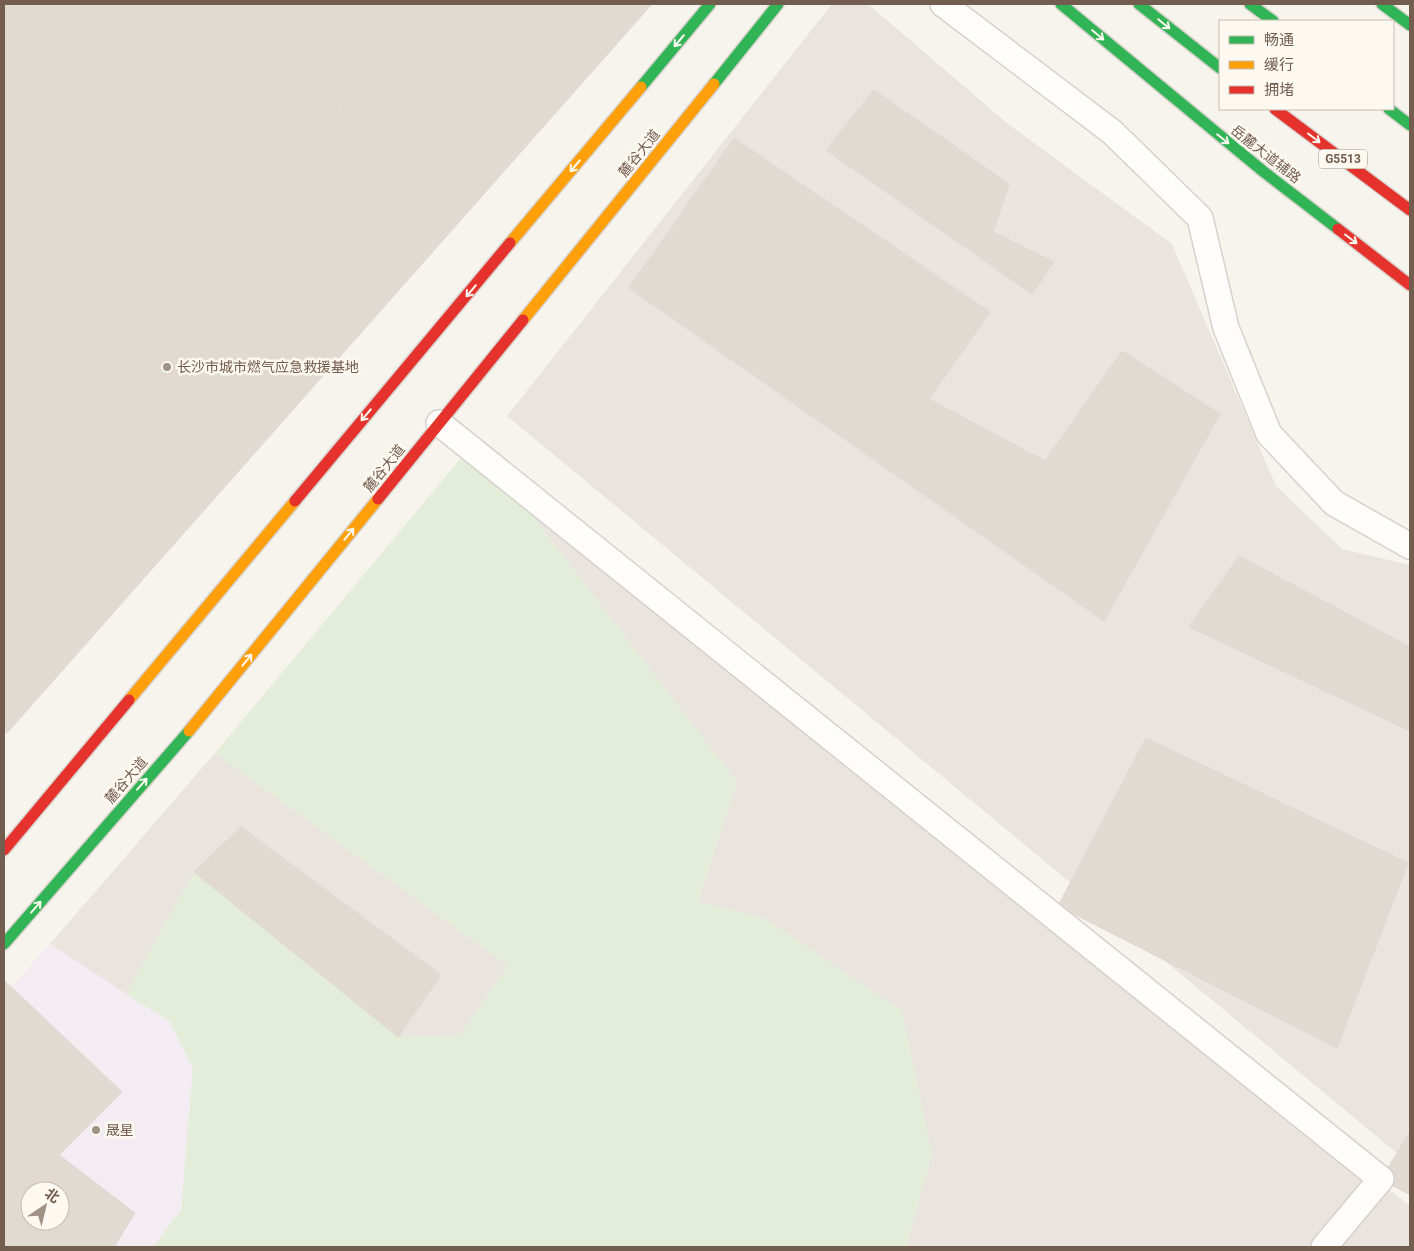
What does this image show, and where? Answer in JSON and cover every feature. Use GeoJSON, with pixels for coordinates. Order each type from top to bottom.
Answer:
{"type":"FeatureCollection","features":[{"type":"Feature","properties":{"kind":"main road"},"geometry":{"type":"LineString","coordinates":[[4,850],[710,4]]}},
{"type":"Feature","properties":{"kind":"main road","name":"麓谷大道"},"geometry":{"type":"LineString","coordinates":[[4,944],[206,711],[778,4]]}},
{"type":"Feature","properties":{"kind":"main road","name":"岳麓大道辅路"},"geometry":{"type":"LineString","coordinates":[[1061,4],[1257,166],[1410,285]]}},
{"type":"Feature","properties":{"kind":"main road"},"geometry":{"type":"LineString","coordinates":[[1139,4],[1219,67]]}},
{"type":"Feature","properties":{"kind":"main road"},"geometry":{"type":"LineString","coordinates":[[1250,4],[1272,20]]}},
{"type":"Feature","properties":{"kind":"main road"},"geometry":{"type":"LineString","coordinates":[[1382,4],[1410,25]]}},
{"type":"Feature","properties":{"kind":"main road","name":"G5513"},"geometry":{"type":"LineString","coordinates":[[1276,110],[1410,210]]}},
{"type":"Feature","properties":{"kind":"main road"},"geometry":{"type":"LineString","coordinates":[[1390,110],[1410,125]]}},
{"type":"Feature","properties":{"kind":"street"},"geometry":{"type":"LineString","coordinates":[[943,4],[1112,132],[1200,218],[1226,328],[1269,434],[1334,503],[1410,546]]}},
{"type":"Feature","properties":{"kind":"street"},"geometry":{"type":"LineString","coordinates":[[440,423],[1381,1179],[1324,1247]]}},
{"type":"Feature","properties":{"kind":"shaded area"},"geometry":{"type":"Polygon","coordinates":[[[832,4],[868,4],[1008,124],[1172,244],[1276,486],[1342,549],[1410,565],[1410,1164],[507,416],[832,4]]]}},
{"type":"Feature","properties":{"kind":"shaded area"},"geometry":{"type":"Polygon","coordinates":[[[524,505],[1410,1206],[1410,1247],[906,1247],[932,1154],[766,919],[698,902],[737,782],[524,505]]]}},
{"type":"Feature","properties":{"kind":"shaded area"},"geometry":{"type":"Polygon","coordinates":[[[215,753],[508,966],[460,1035],[398,1037],[194,872],[126,994],[50,944],[215,753]]]}},
{"type":"Feature","properties":{"kind":"shaded area","name":"晟星"},"geometry":{"type":"Polygon","coordinates":[[[50,944],[170,1022],[193,1068],[181,1210],[153,1247],[4,1247],[4,995],[50,944]]]}},
{"type":"Feature","properties":{"kind":"green space"},"geometry":{"type":"Polygon","coordinates":[[[461,458],[524,505],[737,782],[698,901],[766,919],[902,1011],[932,1154],[906,1247],[153,1247],[181,1210],[193,1068],[170,1022],[126,994],[194,872],[398,1037],[460,1035],[508,966],[215,753],[461,458]]]}},
{"type":"Feature","properties":{"kind":"building","name":"长沙市城市燃气应急救援基地"},"geometry":{"type":"Polygon","coordinates":[[[4,4],[652,4],[7,733],[4,731],[4,4]]]}},
{"type":"Feature","properties":{"kind":"building"},"geometry":{"type":"Polygon","coordinates":[[[347,73],[470,177],[439,238],[326,147],[347,73]]]}},
{"type":"Feature","properties":{"kind":"building"},"geometry":{"type":"Polygon","coordinates":[[[874,90],[1009,184],[993,232],[1054,262],[1032,294],[826,150],[874,90]]]}},
{"type":"Feature","properties":{"kind":"building"},"geometry":{"type":"Polygon","coordinates":[[[734,138],[990,312],[929,399],[1045,461],[1122,351],[1220,414],[1104,621],[629,288],[734,138]]]}},
{"type":"Feature","properties":{"kind":"building"},"geometry":{"type":"Polygon","coordinates":[[[1239,556],[1410,647],[1410,731],[1189,627],[1239,556]]]}},
{"type":"Feature","properties":{"kind":"building"},"geometry":{"type":"Polygon","coordinates":[[[1146,738],[1408,863],[1337,1048],[1058,906],[1146,738]]]}},
{"type":"Feature","properties":{"kind":"building"},"geometry":{"type":"Polygon","coordinates":[[[241,827],[441,975],[398,1037],[194,872],[241,827]]]}},
{"type":"Feature","properties":{"kind":"building"},"geometry":{"type":"Polygon","coordinates":[[[4,980],[122,1092],[59,1155],[135,1213],[114,1247],[4,1247],[4,980]]]}},
{"type":"Feature","properties":{"kind":"building"},"geometry":{"type":"Polygon","coordinates":[[[1410,1132],[1410,1195],[1381,1179],[1410,1132]]]}},
{"type":"Feature","properties":{"kind":"traffic: fast"},"geometry":{"type":"LineString","coordinates":[[641,87],[710,4]]}},
{"type":"Feature","properties":{"kind":"traffic: fast"},"geometry":{"type":"LineString","coordinates":[[714,84],[778,4]]}},
{"type":"Feature","properties":{"kind":"traffic: fast"},"geometry":{"type":"LineString","coordinates":[[1061,4],[1264,172],[1338,229]]}},
{"type":"Feature","properties":{"kind":"traffic: fast"},"geometry":{"type":"LineString","coordinates":[[1139,4],[1219,67]]}},
{"type":"Feature","properties":{"kind":"traffic: fast"},"geometry":{"type":"LineString","coordinates":[[1250,4],[1272,20]]}},
{"type":"Feature","properties":{"kind":"traffic: fast"},"geometry":{"type":"LineString","coordinates":[[1382,4],[1410,25]]}},
{"type":"Feature","properties":{"kind":"traffic: fast"},"geometry":{"type":"LineString","coordinates":[[1390,110],[1410,125]]}},
{"type":"Feature","properties":{"kind":"traffic: fast"},"geometry":{"type":"LineString","coordinates":[[4,944],[189,731]]}},
{"type":"Feature","properties":{"kind":"traffic: slow"},"geometry":{"type":"LineString","coordinates":[[523,320],[714,84]]}},
{"type":"Feature","properties":{"kind":"traffic: slow"},"geometry":{"type":"LineString","coordinates":[[510,243],[641,87]]}},
{"type":"Feature","properties":{"kind":"traffic: slow"},"geometry":{"type":"LineString","coordinates":[[189,731],[378,499]]}},
{"type":"Feature","properties":{"kind":"traffic: slow"},"geometry":{"type":"LineString","coordinates":[[129,700],[295,501]]}},
{"type":"Feature","properties":{"kind":"traffic: jam"},"geometry":{"type":"LineString","coordinates":[[1276,110],[1410,210]]}},
{"type":"Feature","properties":{"kind":"traffic: jam"},"geometry":{"type":"LineString","coordinates":[[1338,229],[1410,285]]}},
{"type":"Feature","properties":{"kind":"traffic: jam"},"geometry":{"type":"LineString","coordinates":[[295,501],[510,243]]}},
{"type":"Feature","properties":{"kind":"traffic: jam"},"geometry":{"type":"LineString","coordinates":[[378,499],[523,320]]}},
{"type":"Feature","properties":{"kind":"traffic: jam"},"geometry":{"type":"LineString","coordinates":[[4,850],[129,700]]}},
{"type":"Feature","properties":{"kind":"place","name":"长沙市城市燃气应急救援基地"},"geometry":{"type":"Point","coordinates":[167,367]}},
{"type":"Feature","properties":{"kind":"place","name":"晟星"},"geometry":{"type":"Point","coordinates":[96,1130]}}]}
